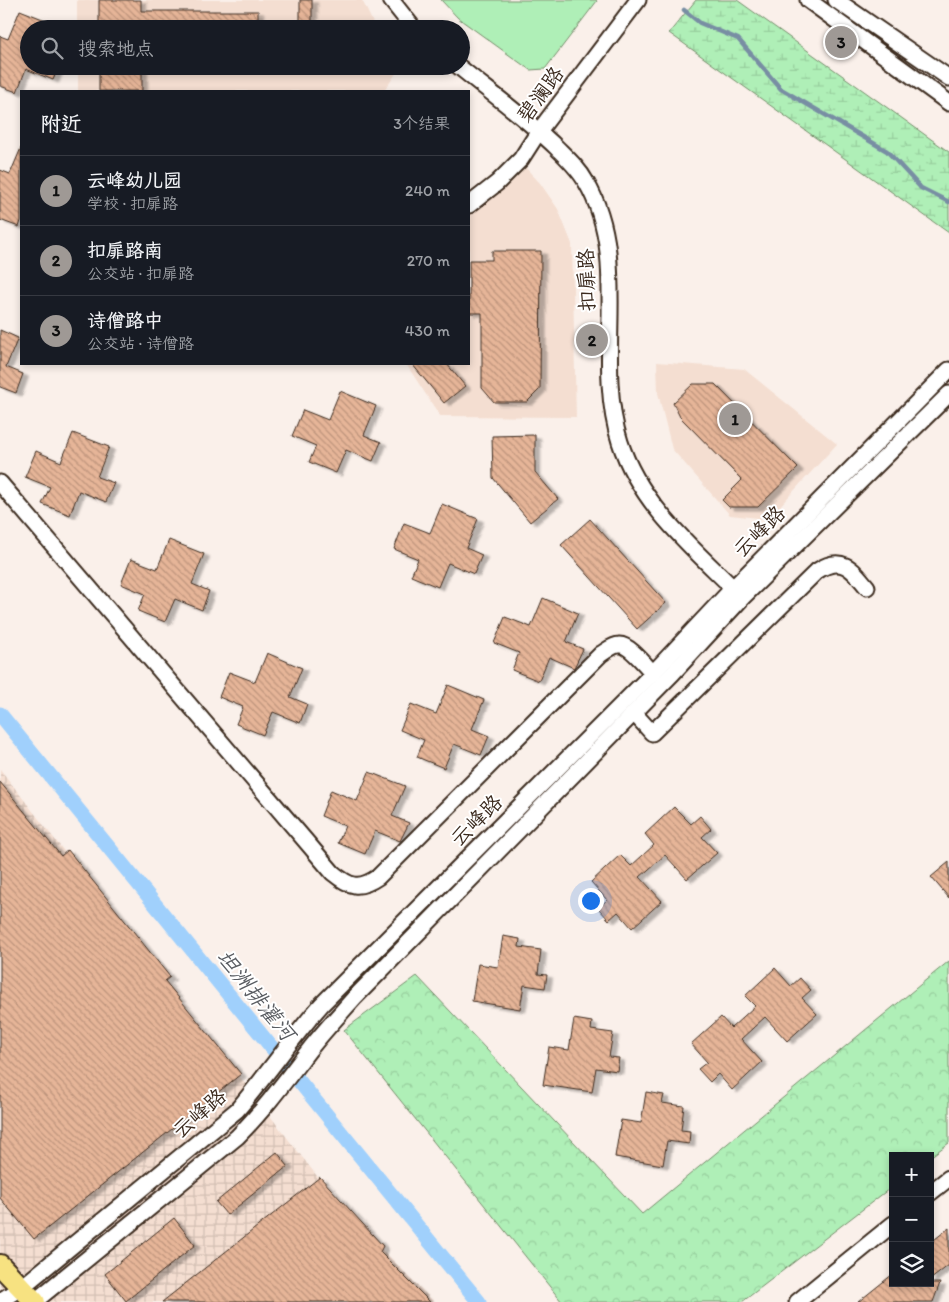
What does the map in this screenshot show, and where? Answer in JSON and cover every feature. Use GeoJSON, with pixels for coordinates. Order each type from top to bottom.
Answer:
{"type":"FeatureCollection","features":[{"type":"Feature","properties":{"kind":"main road"},"geometry":{"type":"LineString","coordinates":[[0,1265],[32,1298]]}},
{"type":"Feature","properties":{"kind":"street"},"geometry":{"type":"LineString","coordinates":[[391,0],[407,20]]}},
{"type":"Feature","properties":{"kind":"street","name":"碧澜路"},"geometry":{"type":"LineString","coordinates":[[470,204],[515,167],[539,131],[638,0]]}},
{"type":"Feature","properties":{"kind":"street"},"geometry":{"type":"LineString","coordinates":[[808,0],[949,103]]}},
{"type":"Feature","properties":{"kind":"street"},"geometry":{"type":"LineString","coordinates":[[836,0],[949,78]]}},
{"type":"Feature","properties":{"kind":"street","name":"扣扉路"},"geometry":{"type":"LineString","coordinates":[[469,75],[539,131],[577,168],[590,190],[604,225],[608,261],[611,400],[616,430],[624,455],[636,479],[656,508],[738,593]]}},
{"type":"Feature","properties":{"kind":"street","name":"云峰路"},"geometry":{"type":"LineString","coordinates":[[32,1298],[237,1137],[278,1091],[310,1048],[340,1014],[673,673],[738,593],[949,370]]}},
{"type":"Feature","properties":{"kind":"street","name":"云峰路"},"geometry":{"type":"LineString","coordinates":[[32,1298],[237,1110],[322,1004],[653,674],[949,394]]}},
{"type":"Feature","properties":{"kind":"street"},"geometry":{"type":"LineString","coordinates":[[0,482],[333,873],[345,883],[361,886],[378,876],[601,654],[617,644],[622,645],[628,648],[653,674]]}},
{"type":"Feature","properties":{"kind":"street"},"geometry":{"type":"LineString","coordinates":[[634,713],[652,733],[817,571],[835,564],[848,566],[863,581]]}},
{"type":"Feature","properties":{"kind":"street"},"geometry":{"type":"LineString","coordinates":[[934,1190],[949,1178]]}},
{"type":"Feature","properties":{"kind":"street"},"geometry":{"type":"LineString","coordinates":[[797,1302],[889,1227]]}},
{"type":"Feature","properties":{"kind":"street"},"geometry":{"type":"LineString","coordinates":[[0,1301],[32,1298]]}},
{"type":"Feature","properties":{"kind":"shaded area"},"geometry":{"type":"Polygon","coordinates":[[[77,0],[362,0],[372,20],[77,20],[77,0]]]}},
{"type":"Feature","properties":{"kind":"shaded area"},"geometry":{"type":"Polygon","coordinates":[[[78,75],[395,75],[385,90],[78,90],[78,75]]]}},
{"type":"Feature","properties":{"kind":"shaded area"},"geometry":{"type":"Polygon","coordinates":[[[525,167],[540,183],[558,209],[572,244],[576,417],[440,416],[407,365],[470,365],[470,211],[502,190],[525,167]]]}},
{"type":"Feature","properties":{"kind":"shaded area"},"geometry":{"type":"Polygon","coordinates":[[[657,362],[744,369],[837,444],[768,519],[730,515],[672,449],[658,393],[657,362]]]}},
{"type":"Feature","properties":{"kind":"shaded area"},"geometry":{"type":"Polygon","coordinates":[[[0,769],[345,1212],[434,1302],[15,1302],[0,1286],[0,769]]]}},
{"type":"Feature","properties":{"kind":"green space"},"geometry":{"type":"Polygon","coordinates":[[[441,0],[597,1],[545,69],[530,70],[470,27],[470,20],[461,20],[441,0]]]}},
{"type":"Feature","properties":{"kind":"green space"},"geometry":{"type":"Polygon","coordinates":[[[696,0],[737,0],[949,152],[949,233],[669,33],[696,0]]]}},
{"type":"Feature","properties":{"kind":"green space"},"geometry":{"type":"Polygon","coordinates":[[[949,961],[949,1143],[934,1154],[934,1152],[889,1152],[889,1189],[742,1302],[562,1302],[344,1030],[417,976],[642,1214],[949,961]]]}},
{"type":"Feature","properties":{"kind":"building"},"geometry":{"type":"Polygon","coordinates":[[[99,0],[141,0],[141,11],[258,11],[258,20],[99,20],[99,0]]]}},
{"type":"Feature","properties":{"kind":"building"},"geometry":{"type":"Polygon","coordinates":[[[300,0],[312,0],[312,20],[300,20],[300,0]]]}},
{"type":"Feature","properties":{"kind":"building"},"geometry":{"type":"Polygon","coordinates":[[[20,10],[45,20],[20,20],[20,75],[24,75],[17,92],[0,86],[0,36],[8,39],[20,10]]]}},
{"type":"Feature","properties":{"kind":"building"},"geometry":{"type":"Polygon","coordinates":[[[41,75],[55,75],[53,80],[41,75]]]}},
{"type":"Feature","properties":{"kind":"building"},"geometry":{"type":"Polygon","coordinates":[[[99,75],[142,75],[142,90],[99,90],[99,75]]]}},
{"type":"Feature","properties":{"kind":"building"},"geometry":{"type":"Polygon","coordinates":[[[20,150],[19,227],[0,220],[0,170],[10,174],[20,150]]]}},
{"type":"Feature","properties":{"kind":"building"},"geometry":{"type":"Polygon","coordinates":[[[492,251],[541,251],[540,389],[527,402],[494,402],[482,388],[482,313],[470,313],[470,260],[492,260],[492,251]]]}},
{"type":"Feature","properties":{"kind":"building"},"geometry":{"type":"Polygon","coordinates":[[[0,330],[18,338],[6,367],[23,374],[16,393],[0,387],[0,330]]]}},
{"type":"Feature","properties":{"kind":"building"},"geometry":{"type":"Polygon","coordinates":[[[413,365],[448,365],[465,386],[444,403],[413,365]]]}},
{"type":"Feature","properties":{"kind":"building"},"geometry":{"type":"Polygon","coordinates":[[[693,384],[715,384],[798,468],[758,507],[729,507],[722,500],[742,480],[680,417],[673,403],[693,384]]]}},
{"type":"Feature","properties":{"kind":"building"},"geometry":{"type":"Polygon","coordinates":[[[340,391],[376,406],[364,435],[381,442],[373,461],[346,450],[336,473],[309,462],[316,446],[292,436],[303,410],[328,420],[340,391]]]}},
{"type":"Feature","properties":{"kind":"building"},"geometry":{"type":"Polygon","coordinates":[[[73,433],[109,447],[97,477],[114,483],[106,502],[79,491],[70,515],[42,504],[50,487],[25,477],[36,451],[61,462],[73,433]]]}},
{"type":"Feature","properties":{"kind":"building"},"geometry":{"type":"Polygon","coordinates":[[[535,435],[535,472],[558,499],[530,522],[493,478],[492,436],[535,435]]]}},
{"type":"Feature","properties":{"kind":"building"},"geometry":{"type":"Polygon","coordinates":[[[442,504],[478,519],[466,548],[482,555],[474,574],[448,563],[438,587],[411,576],[418,559],[394,549],[404,523],[430,533],[442,504]]]}},
{"type":"Feature","properties":{"kind":"building"},"geometry":{"type":"Polygon","coordinates":[[[590,519],[666,603],[637,629],[561,545],[590,519]]]}},
{"type":"Feature","properties":{"kind":"building"},"geometry":{"type":"Polygon","coordinates":[[[169,540],[204,554],[192,584],[209,591],[202,610],[175,599],[165,622],[138,611],[145,594],[121,584],[131,559],[157,569],[169,540]]]}},
{"type":"Feature","properties":{"kind":"building"},"geometry":{"type":"Polygon","coordinates":[[[543,598],[578,613],[566,642],[583,649],[574,668],[549,657],[539,681],[512,670],[519,653],[494,643],[505,617],[531,627],[543,598]]]}},
{"type":"Feature","properties":{"kind":"building"},"geometry":{"type":"Polygon","coordinates":[[[267,653],[302,668],[290,697],[307,704],[300,723],[273,712],[263,735],[236,724],[243,707],[219,697],[229,672],[255,682],[267,653]]]}},
{"type":"Feature","properties":{"kind":"building"},"geometry":{"type":"Polygon","coordinates":[[[448,685],[484,700],[472,729],[489,736],[481,755],[454,744],[444,768],[417,757],[424,740],[400,730],[411,704],[436,714],[448,685]]]}},
{"type":"Feature","properties":{"kind":"building"},"geometry":{"type":"Polygon","coordinates":[[[369,772],[405,786],[392,816],[409,823],[400,841],[375,831],[365,854],[338,843],[345,826],[321,816],[331,790],[357,801],[369,772]]]}},
{"type":"Feature","properties":{"kind":"building"},"geometry":{"type":"Polygon","coordinates":[[[0,782],[61,856],[68,850],[170,977],[165,981],[241,1074],[34,1239],[0,1198],[0,782]]]}},
{"type":"Feature","properties":{"kind":"building"},"geometry":{"type":"Polygon","coordinates":[[[674,807],[691,824],[700,816],[711,829],[702,837],[717,853],[687,879],[665,855],[640,877],[662,901],[632,928],[618,912],[609,920],[598,908],[607,900],[591,882],[620,855],[631,866],[654,845],[645,834],[674,807]]]}},
{"type":"Feature","properties":{"kind":"building"},"geometry":{"type":"Polygon","coordinates":[[[949,862],[949,898],[931,877],[949,862]]]}},
{"type":"Feature","properties":{"kind":"building"},"geometry":{"type":"Polygon","coordinates":[[[503,936],[520,939],[519,947],[541,950],[538,974],[547,975],[545,988],[524,985],[520,1009],[472,1001],[478,964],[498,967],[503,936]]]}},
{"type":"Feature","properties":{"kind":"building"},"geometry":{"type":"Polygon","coordinates":[[[775,968],[791,986],[800,978],[811,990],[802,998],[817,1014],[787,1041],[765,1017],[741,1039],[762,1062],[732,1090],[718,1074],[710,1082],[698,1069],[707,1062],[691,1044],[721,1017],[731,1028],[755,1006],[745,996],[775,968]]]}},
{"type":"Feature","properties":{"kind":"building"},"geometry":{"type":"Polygon","coordinates":[[[574,1019],[592,1022],[591,1030],[613,1033],[609,1057],[619,1058],[617,1071],[596,1068],[592,1092],[543,1085],[549,1047],[569,1050],[574,1019]]]}},
{"type":"Feature","properties":{"kind":"building"},"geometry":{"type":"Polygon","coordinates":[[[646,1092],[664,1095],[662,1103],[684,1106],[681,1130],[690,1131],[689,1144],[667,1141],[663,1165],[615,1157],[621,1120],[641,1123],[646,1092]]]}},
{"type":"Feature","properties":{"kind":"building"},"geometry":{"type":"Polygon","coordinates":[[[277,1152],[288,1166],[227,1215],[216,1202],[277,1152]]]}},
{"type":"Feature","properties":{"kind":"building"},"geometry":{"type":"Polygon","coordinates":[[[320,1177],[383,1246],[380,1252],[430,1302],[162,1302],[320,1177]]]}},
{"type":"Feature","properties":{"kind":"building"},"geometry":{"type":"Polygon","coordinates":[[[174,1218],[195,1245],[126,1301],[105,1274],[174,1218]]]}},
{"type":"Feature","properties":{"kind":"building"},"geometry":{"type":"Polygon","coordinates":[[[949,1228],[949,1265],[934,1277],[934,1242],[934,1240],[949,1228]]]}},
{"type":"Feature","properties":{"kind":"building"},"geometry":{"type":"Polygon","coordinates":[[[889,1277],[889,1287],[934,1287],[934,1283],[940,1283],[933,1302],[858,1302],[889,1277]]]}},
{"type":"Feature","properties":{"kind":"waterway"},"geometry":{"type":"LineString","coordinates":[[684,10],[700,23],[738,39],[781,89],[887,151],[921,188],[949,202]]}},
{"type":"Feature","properties":{"kind":"waterway","name":"坦洲排灌河"},"geometry":{"type":"LineString","coordinates":[[0,714],[479,1302]]}},
{"type":"Feature","properties":{"kind":"place","name":"诗僧路中"},"geometry":{"type":"Point","coordinates":[841,42]}},
{"type":"Feature","properties":{"kind":"place","name":"扣扉路南"},"geometry":{"type":"Point","coordinates":[592,340]}},
{"type":"Feature","properties":{"kind":"place","name":"云峰幼儿园"},"geometry":{"type":"Point","coordinates":[735,419]}}]}
